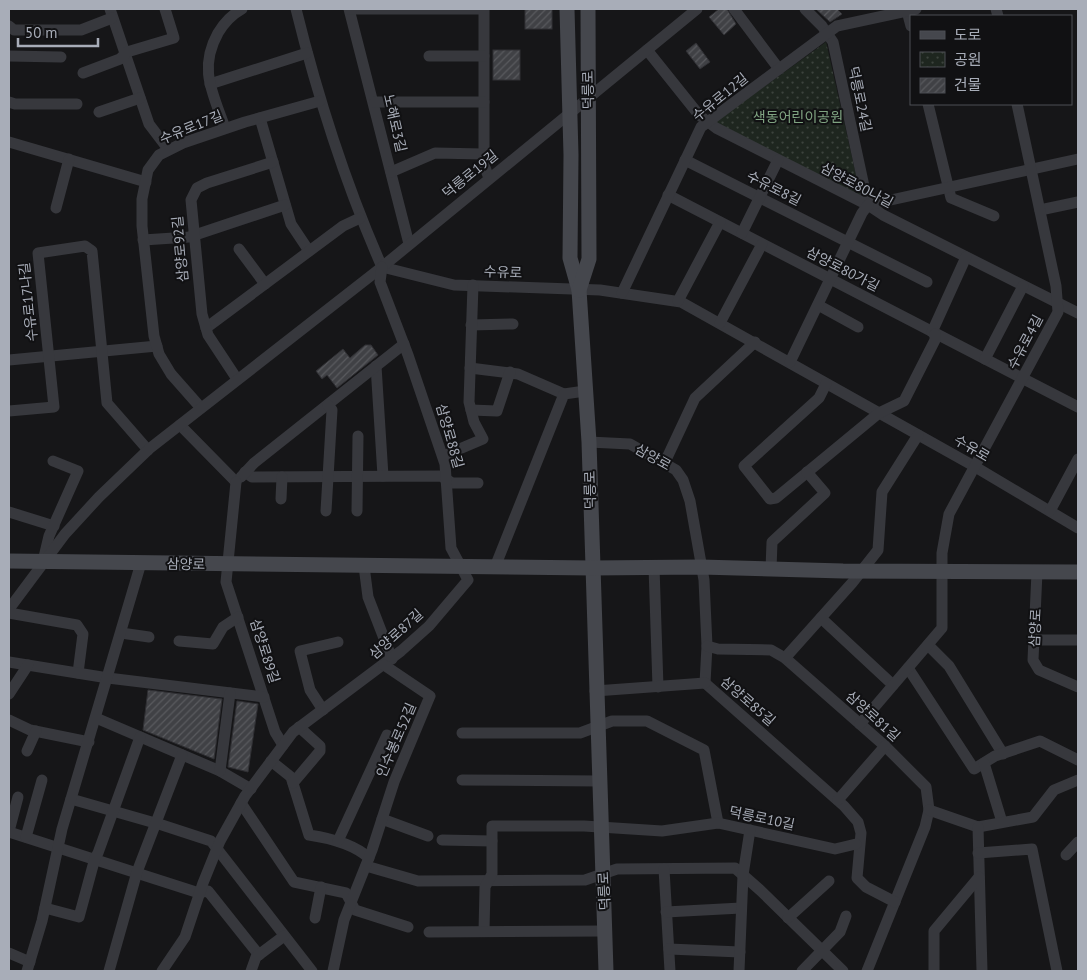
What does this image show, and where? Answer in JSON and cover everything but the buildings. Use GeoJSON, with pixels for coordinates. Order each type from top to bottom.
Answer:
{"type":"FeatureCollection","features":[{"type":"Feature","properties":{"kind":"main road","name":"덕릉로"},"geometry":{"type":"LineString","coordinates":[[567,9],[579,106],[589,259],[579,290]]}},
{"type":"Feature","properties":{"kind":"main road","name":"덕릉로"},"geometry":{"type":"LineString","coordinates":[[588,9],[579,106],[570,258],[579,290],[589,442],[595,691],[606,971]]}},
{"type":"Feature","properties":{"kind":"main road","name":"삼양로"},"geometry":{"type":"LineString","coordinates":[[9,561],[1078,572]]}},
{"type":"Feature","properties":{"kind":"street"},"geometry":{"type":"LineString","coordinates":[[83,73],[120,59],[124,54],[174,38],[165,9]]}},
{"type":"Feature","properties":{"kind":"street"},"geometry":{"type":"LineString","coordinates":[[225,128],[210,84],[206,64],[210,47],[222,26],[234,13],[242,9]]}},
{"type":"Feature","properties":{"kind":"street"},"geometry":{"type":"LineString","coordinates":[[9,608],[64,534],[99,496],[148,450],[382,267],[360,218],[320,101],[296,9]]}},
{"type":"Feature","properties":{"kind":"street"},"geometry":{"type":"LineString","coordinates":[[350,9],[484,9],[484,166],[489,178]]}},
{"type":"Feature","properties":{"kind":"street","name":"노해로3길"},"geometry":{"type":"LineString","coordinates":[[350,9],[375,102],[409,244]]}},
{"type":"Feature","properties":{"kind":"street","name":"덕릉로19길"},"geometry":{"type":"LineString","coordinates":[[382,267],[697,9]]}},
{"type":"Feature","properties":{"kind":"street"},"geometry":{"type":"LineString","coordinates":[[734,9],[779,69]]}},
{"type":"Feature","properties":{"kind":"street","name":"덕릉로24길"},"geometry":{"type":"LineString","coordinates":[[805,9],[833,42],[868,205]]}},
{"type":"Feature","properties":{"kind":"street","name":"수유로12길"},"geometry":{"type":"LineString","coordinates":[[622,293],[701,128],[707,122],[837,26],[912,10]]}},
{"type":"Feature","properties":{"kind":"street"},"geometry":{"type":"LineString","coordinates":[[9,26],[14,30],[81,30],[111,13],[149,124],[168,150]]}},
{"type":"Feature","properties":{"kind":"street","name":"삼양로80나길"},"geometry":{"type":"LineString","coordinates":[[648,50],[707,122],[868,205],[883,216],[1078,313]]}},
{"type":"Feature","properties":{"kind":"street"},"geometry":{"type":"LineString","coordinates":[[210,84],[307,54]]}},
{"type":"Feature","properties":{"kind":"street"},"geometry":{"type":"LineString","coordinates":[[9,56],[61,57]]}},
{"type":"Feature","properties":{"kind":"street"},"geometry":{"type":"LineString","coordinates":[[429,56],[484,56]]}},
{"type":"Feature","properties":{"kind":"street"},"geometry":{"type":"LineString","coordinates":[[99,112],[140,98]]}},
{"type":"Feature","properties":{"kind":"street","name":"수유로17길"},"geometry":{"type":"LineString","coordinates":[[201,408],[171,374],[159,354],[157,346],[143,240],[142,199],[148,170],[159,155],[168,150],[225,128],[320,101]]}},
{"type":"Feature","properties":{"kind":"street"},"geometry":{"type":"LineString","coordinates":[[9,102],[15,104],[77,104]]}},
{"type":"Feature","properties":{"kind":"street"},"geometry":{"type":"LineString","coordinates":[[375,102],[484,102]]}},
{"type":"Feature","properties":{"kind":"street"},"geometry":{"type":"LineString","coordinates":[[928,105],[951,198],[994,216]]}},
{"type":"Feature","properties":{"kind":"street","name":"수유로4길"},"geometry":{"type":"LineString","coordinates":[[975,467],[1058,312],[1056,286],[1017,105]]}},
{"type":"Feature","properties":{"kind":"street"},"geometry":{"type":"LineString","coordinates":[[260,118],[290,224],[310,251]]}},
{"type":"Feature","properties":{"kind":"street"},"geometry":{"type":"LineString","coordinates":[[9,142],[146,182]]}},
{"type":"Feature","properties":{"kind":"street"},"geometry":{"type":"LineString","coordinates":[[391,172],[435,153],[484,154]]}},
{"type":"Feature","properties":{"kind":"street"},"geometry":{"type":"LineString","coordinates":[[790,362],[868,205],[1078,158]]}},
{"type":"Feature","properties":{"kind":"street"},"geometry":{"type":"LineString","coordinates":[[56,208],[69,159]]}},
{"type":"Feature","properties":{"kind":"street","name":"수유로8길"},"geometry":{"type":"LineString","coordinates":[[686,160],[927,282]]}},
{"type":"Feature","properties":{"kind":"street"},"geometry":{"type":"LineString","coordinates":[[742,233],[778,160]]}},
{"type":"Feature","properties":{"kind":"street","name":"삼양로92길"},"geometry":{"type":"LineString","coordinates":[[237,379],[206,328],[200,296],[191,200],[197,188],[207,182],[273,162]]}},
{"type":"Feature","properties":{"kind":"street","name":"삼양로80가길"},"geometry":{"type":"LineString","coordinates":[[668,195],[1078,407]]}},
{"type":"Feature","properties":{"kind":"street"},"geometry":{"type":"LineString","coordinates":[[1040,210],[1078,202]]}},
{"type":"Feature","properties":{"kind":"street"},"geometry":{"type":"LineString","coordinates":[[143,240],[194,235],[285,205]]}},
{"type":"Feature","properties":{"kind":"street"},"geometry":{"type":"LineString","coordinates":[[206,328],[343,226],[360,218]]}},
{"type":"Feature","properties":{"kind":"street"},"geometry":{"type":"LineString","coordinates":[[678,301],[720,222]]}},
{"type":"Feature","properties":{"kind":"street"},"geometry":{"type":"LineString","coordinates":[[720,323],[762,244]]}},
{"type":"Feature","properties":{"kind":"street","name":"수유로17나길"},"geometry":{"type":"LineString","coordinates":[[9,411],[54,407],[38,252],[85,246],[92,252],[102,352]]}},
{"type":"Feature","properties":{"kind":"street"},"geometry":{"type":"LineString","coordinates":[[238,249],[265,284]]}},
{"type":"Feature","properties":{"kind":"street"},"geometry":{"type":"LineString","coordinates":[[826,384],[818,398],[744,466],[770,499],[776,498],[878,413],[904,401],[935,340],[933,333],[966,257]]}},
{"type":"Feature","properties":{"kind":"street","name":"수유로"},"geometry":{"type":"LineString","coordinates":[[382,267],[454,284],[622,293],[678,301],[755,342],[1078,528]]}},
{"type":"Feature","properties":{"kind":"street","name":"삼양로88길"},"geometry":{"type":"LineString","coordinates":[[382,267],[380,282],[443,456],[447,480],[451,548],[460,567]]}},
{"type":"Feature","properties":{"kind":"street"},"geometry":{"type":"LineString","coordinates":[[443,456],[483,439],[469,402],[473,285]]}},
{"type":"Feature","properties":{"kind":"street"},"geometry":{"type":"LineString","coordinates":[[985,359],[1023,286]]}},
{"type":"Feature","properties":{"kind":"street"},"geometry":{"type":"LineString","coordinates":[[818,305],[858,327]]}},
{"type":"Feature","properties":{"kind":"street"},"geometry":{"type":"LineString","coordinates":[[471,325],[513,324]]}},
{"type":"Feature","properties":{"kind":"street"},"geometry":{"type":"LineString","coordinates":[[665,462],[695,398],[755,342]]}},
{"type":"Feature","properties":{"kind":"street"},"geometry":{"type":"LineString","coordinates":[[180,425],[236,482],[244,472],[404,344]]}},
{"type":"Feature","properties":{"kind":"street","name":"수유로17나길"},"geometry":{"type":"LineString","coordinates":[[9,360],[157,346]]}},
{"type":"Feature","properties":{"kind":"street"},"geometry":{"type":"LineString","coordinates":[[102,352],[106,403],[148,450]]}},
{"type":"Feature","properties":{"kind":"street"},"geometry":{"type":"LineString","coordinates":[[376,366],[382,476]]}},
{"type":"Feature","properties":{"kind":"street"},"geometry":{"type":"LineString","coordinates":[[470,368],[510,372],[564,394],[585,391]]}},
{"type":"Feature","properties":{"kind":"street"},"geometry":{"type":"LineString","coordinates":[[471,410],[497,411],[510,372]]}},
{"type":"Feature","properties":{"kind":"street"},"geometry":{"type":"LineString","coordinates":[[495,567],[564,394]]}},
{"type":"Feature","properties":{"kind":"street"},"geometry":{"type":"LineString","coordinates":[[326,511],[332,410],[328,404]]}},
{"type":"Feature","properties":{"kind":"street"},"geometry":{"type":"LineString","coordinates":[[785,658],[878,550],[882,492],[918,435]]}},
{"type":"Feature","properties":{"kind":"street"},"geometry":{"type":"LineString","coordinates":[[357,511],[358,436]]}},
{"type":"Feature","properties":{"kind":"street","name":"삼양로"},"geometry":{"type":"LineString","coordinates":[[589,442],[630,444],[665,462],[676,470],[690,501],[700,567]]}},
{"type":"Feature","properties":{"kind":"street"},"geometry":{"type":"LineString","coordinates":[[1050,511],[1078,459]]}},
{"type":"Feature","properties":{"kind":"street"},"geometry":{"type":"LineString","coordinates":[[43,562],[54,526],[78,471],[53,461]]}},
{"type":"Feature","properties":{"kind":"street"},"geometry":{"type":"LineString","coordinates":[[860,724],[942,628],[942,553],[949,514],[975,467]]}},
{"type":"Feature","properties":{"kind":"street"},"geometry":{"type":"LineString","coordinates":[[244,472],[252,478],[441,476],[452,484],[478,483]]}},
{"type":"Feature","properties":{"kind":"street"},"geometry":{"type":"LineString","coordinates":[[771,569],[772,542],[825,493],[807,472]]}},
{"type":"Feature","properties":{"kind":"street"},"geometry":{"type":"LineString","coordinates":[[280,499],[282,477]]}},
{"type":"Feature","properties":{"kind":"street","name":"삼양로89길"},"geometry":{"type":"LineString","coordinates":[[236,482],[226,582],[275,732],[284,744]]}},
{"type":"Feature","properties":{"kind":"street"},"geometry":{"type":"LineString","coordinates":[[9,512],[54,526]]}},
{"type":"Feature","properties":{"kind":"street"},"geometry":{"type":"LineString","coordinates":[[9,953],[29,966],[58,847],[141,563]]}},
{"type":"Feature","properties":{"kind":"street"},"geometry":{"type":"LineString","coordinates":[[364,566],[368,597],[388,662]]}},
{"type":"Feature","properties":{"kind":"street","name":"삼양로87길"},"geometry":{"type":"LineString","coordinates":[[162,971],[185,936],[216,848],[241,803],[271,761],[299,727],[388,662],[429,626],[468,580],[460,567]]}},
{"type":"Feature","properties":{"kind":"street"},"geometry":{"type":"LineString","coordinates":[[654,567],[658,687]]}},
{"type":"Feature","properties":{"kind":"street","name":"삼양로85길"},"geometry":{"type":"LineString","coordinates":[[700,567],[704,580],[707,646],[705,683],[838,800],[858,822],[860,833],[857,878],[866,887],[895,902]]}},
{"type":"Feature","properties":{"kind":"street","name":"삼양로"},"geometry":{"type":"LineString","coordinates":[[1037,572],[1033,660],[1039,670],[1078,687]]}},
{"type":"Feature","properties":{"kind":"street"},"geometry":{"type":"LineString","coordinates":[[9,613],[77,625],[82,634],[78,673]]}},
{"type":"Feature","properties":{"kind":"street"},"geometry":{"type":"LineString","coordinates":[[179,641],[213,644],[223,628],[238,618]]}},
{"type":"Feature","properties":{"kind":"street"},"geometry":{"type":"LineString","coordinates":[[821,618],[893,685]]}},
{"type":"Feature","properties":{"kind":"street"},"geometry":{"type":"LineString","coordinates":[[121,633],[149,637]]}},
{"type":"Feature","properties":{"kind":"street"},"geometry":{"type":"LineString","coordinates":[[1034,640],[1078,640]]}},
{"type":"Feature","properties":{"kind":"street"},"geometry":{"type":"LineString","coordinates":[[323,710],[310,690],[300,651],[338,642]]}},
{"type":"Feature","properties":{"kind":"street"},"geometry":{"type":"LineString","coordinates":[[928,644],[949,666],[1003,754]]}},
{"type":"Feature","properties":{"kind":"street","name":"삼양로81길"},"geometry":{"type":"LineString","coordinates":[[707,646],[718,649],[771,650],[785,658],[885,746],[926,787],[929,810]]}},
{"type":"Feature","properties":{"kind":"street"},"geometry":{"type":"LineString","coordinates":[[9,662],[108,678],[264,697]]}},
{"type":"Feature","properties":{"kind":"street","name":"인수봉로52길"},"geometry":{"type":"LineString","coordinates":[[334,971],[344,920],[368,862],[394,782],[430,696],[388,662]]}},
{"type":"Feature","properties":{"kind":"street"},"geometry":{"type":"LineString","coordinates":[[9,694],[28,666]]}},
{"type":"Feature","properties":{"kind":"street"},"geometry":{"type":"LineString","coordinates":[[908,668],[979,766],[1002,822]]}},
{"type":"Feature","properties":{"kind":"street"},"geometry":{"type":"LineString","coordinates":[[595,691],[705,683]]}},
{"type":"Feature","properties":{"kind":"street"},"geometry":{"type":"LineString","coordinates":[[220,771],[230,693]]}},
{"type":"Feature","properties":{"kind":"street"},"geometry":{"type":"LineString","coordinates":[[96,718],[220,771],[251,789]]}},
{"type":"Feature","properties":{"kind":"street"},"geometry":{"type":"LineString","coordinates":[[9,720],[36,732],[89,742]]}},
{"type":"Feature","properties":{"kind":"street"},"geometry":{"type":"LineString","coordinates":[[462,733],[580,733],[612,721],[647,721],[704,750],[718,823]]}},
{"type":"Feature","properties":{"kind":"street"},"geometry":{"type":"LineString","coordinates":[[292,784],[320,751],[320,746],[299,727]]}},
{"type":"Feature","properties":{"kind":"street"},"geometry":{"type":"LineString","coordinates":[[27,751],[36,732]]}},
{"type":"Feature","properties":{"kind":"street"},"geometry":{"type":"LineString","coordinates":[[338,841],[387,735]]}},
{"type":"Feature","properties":{"kind":"street"},"geometry":{"type":"LineString","coordinates":[[44,908],[79,917],[95,858],[140,737]]}},
{"type":"Feature","properties":{"kind":"street"},"geometry":{"type":"LineString","coordinates":[[979,766],[1003,754],[1040,741],[1078,760]]}},
{"type":"Feature","properties":{"kind":"street"},"geometry":{"type":"LineString","coordinates":[[838,800],[885,746]]}},
{"type":"Feature","properties":{"kind":"street"},"geometry":{"type":"LineString","coordinates":[[109,971],[137,872],[182,755]]}},
{"type":"Feature","properties":{"kind":"street"},"geometry":{"type":"LineString","coordinates":[[271,761],[291,777],[309,835],[338,841],[364,852],[368,862],[418,881],[585,880],[617,869],[735,868],[842,971]]}},
{"type":"Feature","properties":{"kind":"street"},"geometry":{"type":"LineString","coordinates":[[26,837],[42,780]]}},
{"type":"Feature","properties":{"kind":"street"},"geometry":{"type":"LineString","coordinates":[[462,780],[599,781]]}},
{"type":"Feature","properties":{"kind":"street"},"geometry":{"type":"LineString","coordinates":[[867,971],[929,810],[978,827],[1033,817],[1054,790],[1077,783]]}},
{"type":"Feature","properties":{"kind":"street"},"geometry":{"type":"LineString","coordinates":[[18,797],[9,831],[199,892],[208,891],[259,955]]}},
{"type":"Feature","properties":{"kind":"street"},"geometry":{"type":"LineString","coordinates":[[72,799],[211,841],[312,971]]}},
{"type":"Feature","properties":{"kind":"street"},"geometry":{"type":"LineString","coordinates":[[241,803],[294,882],[346,893],[355,910],[408,927]]}},
{"type":"Feature","properties":{"kind":"street"},"geometry":{"type":"LineString","coordinates":[[382,819],[428,836]]}},
{"type":"Feature","properties":{"kind":"street","name":"덕릉로10길"},"geometry":{"type":"LineString","coordinates":[[492,841],[492,826],[601,827],[662,831],[718,823],[834,849],[856,844]]}},
{"type":"Feature","properties":{"kind":"street"},"geometry":{"type":"LineString","coordinates":[[978,827],[982,971]]}},
{"type":"Feature","properties":{"kind":"street"},"geometry":{"type":"LineString","coordinates":[[739,971],[742,875],[750,830]]}},
{"type":"Feature","properties":{"kind":"street"},"geometry":{"type":"LineString","coordinates":[[442,840],[492,841],[492,874],[485,887],[484,931]]}},
{"type":"Feature","properties":{"kind":"street"},"geometry":{"type":"LineString","coordinates":[[1066,855],[1078,842]]}},
{"type":"Feature","properties":{"kind":"street"},"geometry":{"type":"LineString","coordinates":[[978,852],[1032,849],[1057,971]]}},
{"type":"Feature","properties":{"kind":"street"},"geometry":{"type":"LineString","coordinates":[[664,869],[670,971]]}},
{"type":"Feature","properties":{"kind":"street"},"geometry":{"type":"LineString","coordinates":[[934,971],[934,931],[979,877]]}},
{"type":"Feature","properties":{"kind":"street"},"geometry":{"type":"LineString","coordinates":[[788,918],[829,881]]}},
{"type":"Feature","properties":{"kind":"street"},"geometry":{"type":"LineString","coordinates":[[315,918],[321,887]]}},
{"type":"Feature","properties":{"kind":"street"},"geometry":{"type":"LineString","coordinates":[[666,912],[741,908]]}},
{"type":"Feature","properties":{"kind":"street"},"geometry":{"type":"LineString","coordinates":[[802,971],[840,932],[846,916]]}},
{"type":"Feature","properties":{"kind":"street"},"geometry":{"type":"LineString","coordinates":[[429,932],[605,931]]}},
{"type":"Feature","properties":{"kind":"street"},"geometry":{"type":"LineString","coordinates":[[251,971],[256,958],[284,936]]}},
{"type":"Feature","properties":{"kind":"street"},"geometry":{"type":"LineString","coordinates":[[669,949],[740,952]]}},
{"type":"Feature","properties":{"kind":"green space","name":"색동어린이공원"},"geometry":{"type":"Polygon","coordinates":[[[826,42],[861,197],[715,122],[826,42]]]}}]}
